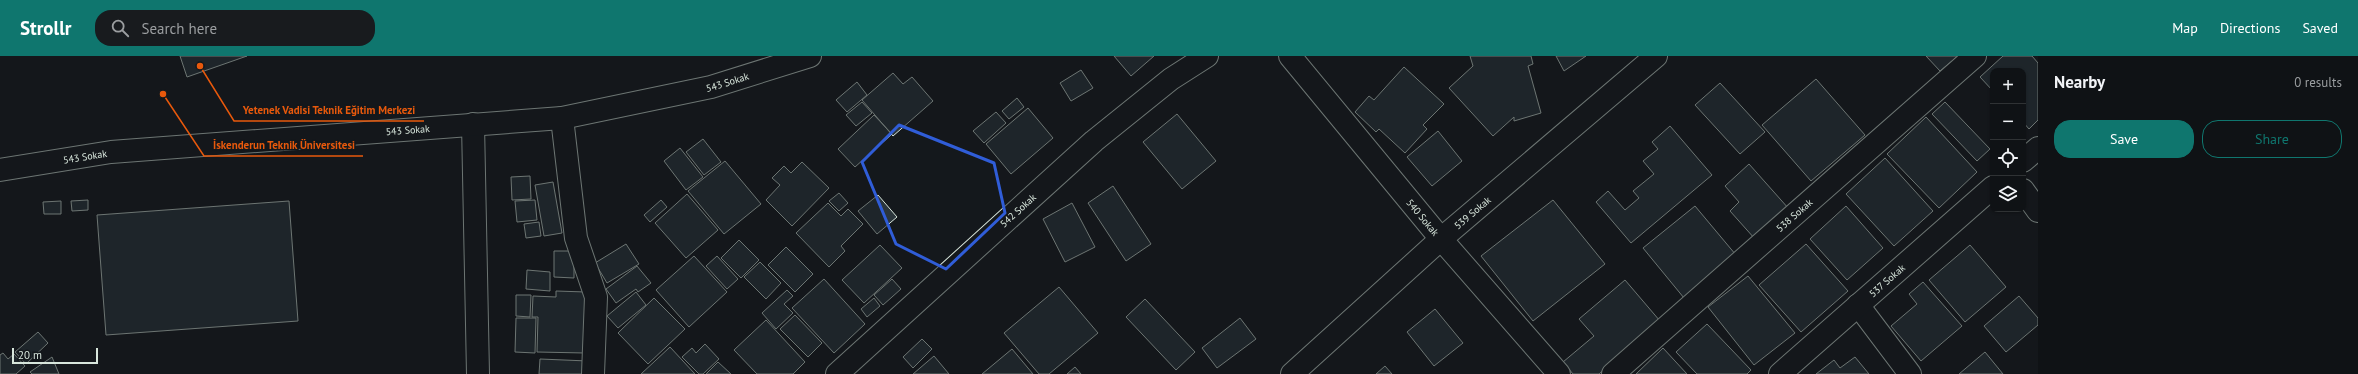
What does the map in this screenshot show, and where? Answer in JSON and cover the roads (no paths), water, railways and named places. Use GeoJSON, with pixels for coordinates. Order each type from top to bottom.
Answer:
{"type":"FeatureCollection","features":[{"type":"Feature","properties":{"kind":"street","name":"543 Sokak"},"geometry":{"type":"LineString","coordinates":[[0,170],[111,152],[562,118],[710,87],[810,56]]}},
{"type":"Feature","properties":{"kind":"street","name":"542 Sokak"},"geometry":{"type":"LineString","coordinates":[[837,374],[1094,141],[1171,79],[1207,56]]}},
{"type":"Feature","properties":{"kind":"street","name":"540 Sokak"},"geometry":{"type":"LineString","coordinates":[[1290,56],[1441,240],[1559,374]]}},
{"type":"Feature","properties":{"kind":"street","name":"539 Sokak"},"geometry":{"type":"LineString","coordinates":[[1292,374],[1441,240],[1656,56]]}},
{"type":"Feature","properties":{"kind":"street","name":"538 Sokak"},"geometry":{"type":"LineString","coordinates":[[1613,374],[1975,56]]}},
{"type":"Feature","properties":{"kind":"street"},"geometry":{"type":"LineString","coordinates":[[562,118],[576,238],[596,297],[593,374]]}},
{"type":"Feature","properties":{"kind":"street"},"geometry":{"type":"LineString","coordinates":[[473,124],[478,374]]}},
{"type":"Feature","properties":{"kind":"street"},"geometry":{"type":"LineString","coordinates":[[2026,158],[2038,148]]}},
{"type":"Feature","properties":{"kind":"street","name":"537 Sokak"},"geometry":{"type":"LineString","coordinates":[[1780,374],[1990,191]]}},
{"type":"Feature","properties":{"kind":"street"},"geometry":{"type":"LineString","coordinates":[[2026,194],[2038,211]]}},
{"type":"Feature","properties":{"kind":"street"},"geometry":{"type":"LineString","coordinates":[[1858,305],[1910,374]]}},
{"type":"Feature","properties":{"kind":"place","name":"Yetenek Vadisi Teknik Eğitim Merkezi"},"geometry":{"type":"Point","coordinates":[200,66]}},
{"type":"Feature","properties":{"kind":"place","name":"İskenderun Teknik Üniversitesi"},"geometry":{"type":"Point","coordinates":[163,94]}}]}
